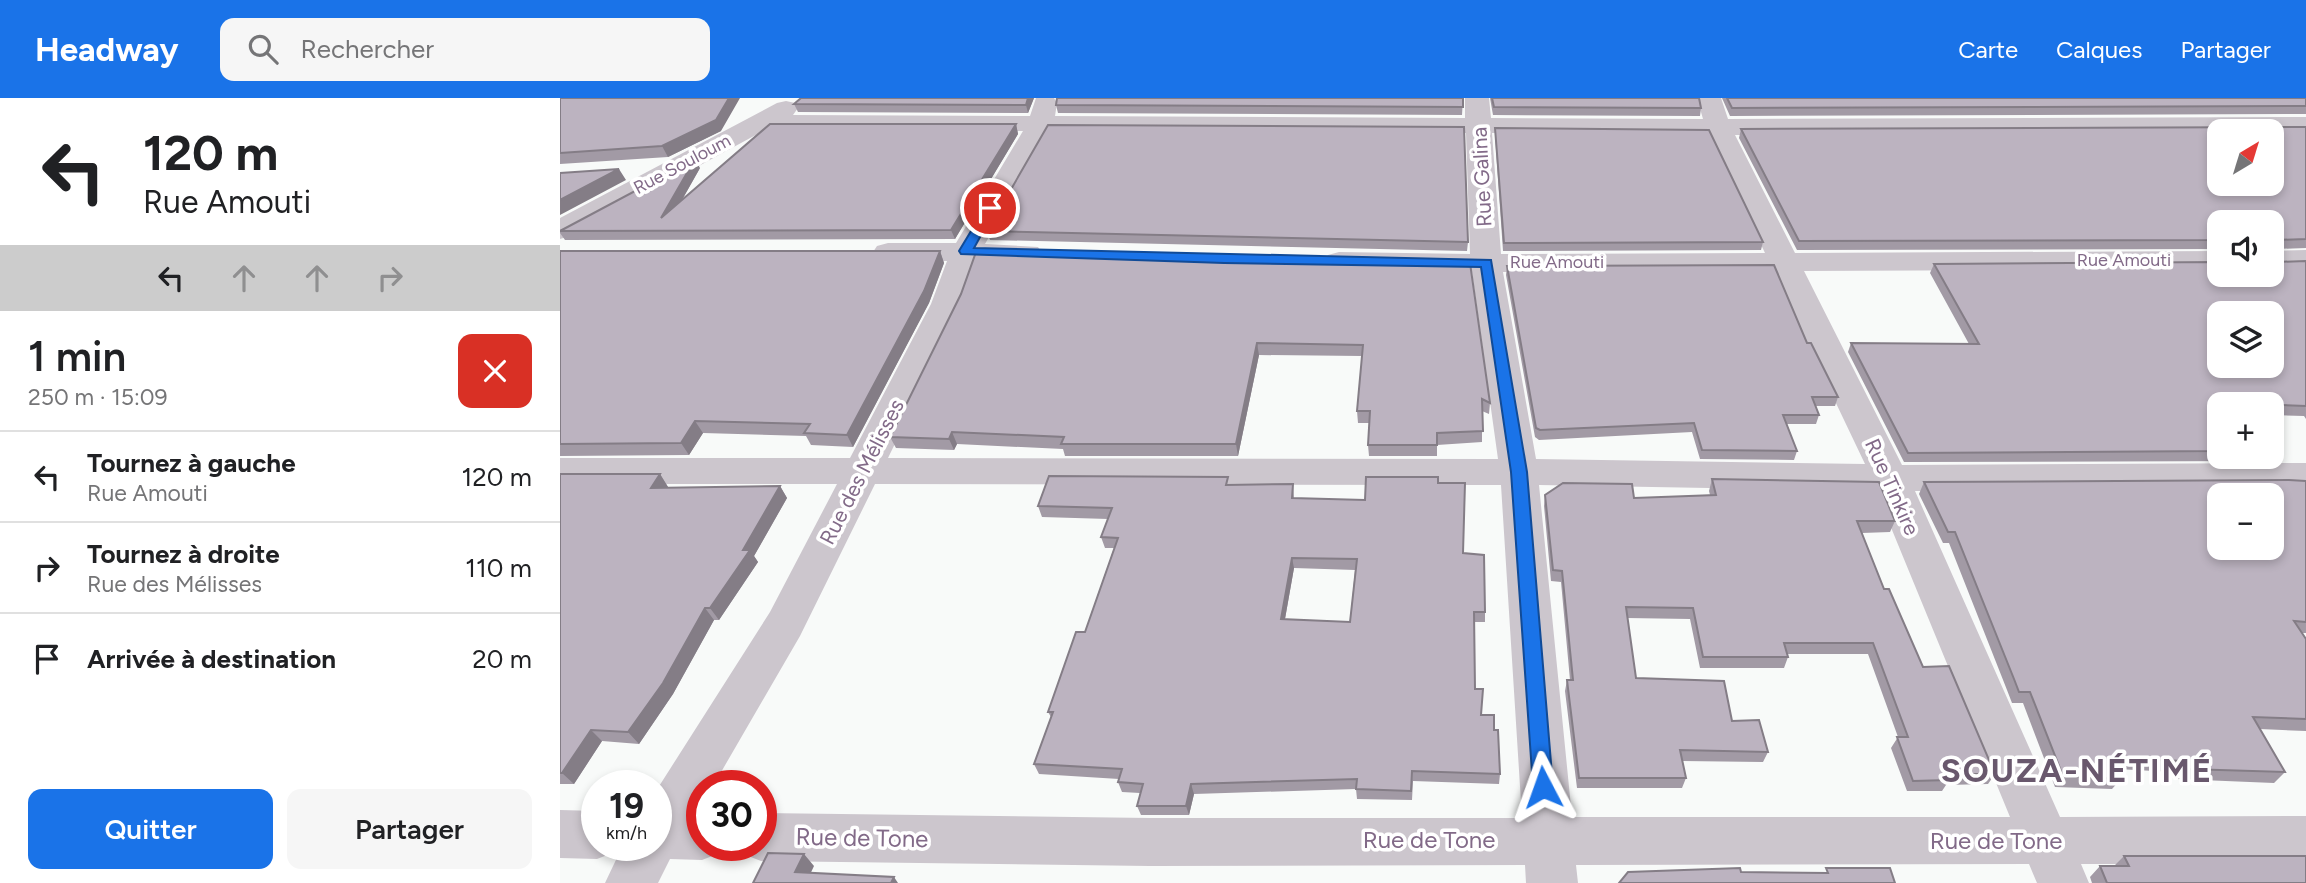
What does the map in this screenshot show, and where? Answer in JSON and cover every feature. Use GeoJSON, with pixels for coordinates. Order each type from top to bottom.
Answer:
{"type":"FeatureCollection","features":[{"type":"Feature","properties":{"kind":"street","name":"Rue Souloum"},"geometry":{"type":"LineString","coordinates":[[565,244],[677,166],[763,122],[803,98]]}},
{"type":"Feature","properties":{"kind":"street"},"geometry":{"type":"LineString","coordinates":[[2297,98],[2306,105]]}},
{"type":"Feature","properties":{"kind":"street"},"geometry":{"type":"LineString","coordinates":[[763,122],[1043,110],[1713,113],[2103,124],[2306,125]]}},
{"type":"Feature","properties":{"kind":"street","name":"Rue des Mélisses"},"geometry":{"type":"LineString","coordinates":[[672,810],[785,624],[947,304],[965,251],[1043,110]]}},
{"type":"Feature","properties":{"kind":"street","name":"Rue Galina"},"geometry":{"type":"LineString","coordinates":[[1479,112],[1486,263],[1519,472],[1550,861]]}},
{"type":"Feature","properties":{"kind":"street","name":"Rue Tinkire"},"geometry":{"type":"LineString","coordinates":[[1713,113],[1890,478],[2053,862]]}},
{"type":"Feature","properties":{"kind":"street"},"geometry":{"type":"LineString","coordinates":[[612,170],[677,166]]}},
{"type":"Feature","properties":{"kind":"street"},"geometry":{"type":"LineString","coordinates":[[854,251],[1061,254]]}},
{"type":"Feature","properties":{"kind":"street","name":"Rue Amouti"},"geometry":{"type":"LineString","coordinates":[[1307,260],[1486,263],[2207,260]]}},
{"type":"Feature","properties":{"kind":"street"},"geometry":{"type":"LineString","coordinates":[[2284,260],[2306,260]]}},
{"type":"Feature","properties":{"kind":"street"},"geometry":{"type":"LineString","coordinates":[[560,471],[1519,472],[1890,478],[2306,476]]}},
{"type":"Feature","properties":{"kind":"street"},"geometry":{"type":"LineString","coordinates":[[560,834],[581,835]]}},
{"type":"Feature","properties":{"kind":"street","name":"Rue de Tone"},"geometry":{"type":"LineString","coordinates":[[777,837],[1150,842],[1550,861],[2053,862],[2306,840]]}},
{"type":"Feature","properties":{"kind":"street"},"geometry":{"type":"LineString","coordinates":[[631,883],[643,861]]}},
{"type":"Feature","properties":{"kind":"building"},"geometry":{"type":"Polygon","coordinates":[[[560,98],[729,98],[716,120],[662,146],[560,153],[560,98]]]}},
{"type":"Feature","properties":{"kind":"building"},"geometry":{"type":"Polygon","coordinates":[[[801,98],[1028,98],[1026,105],[794,104],[801,98]]]}},
{"type":"Feature","properties":{"kind":"building"},"geometry":{"type":"Polygon","coordinates":[[[1057,98],[1463,98],[1463,107],[1056,105],[1057,98]]]}},
{"type":"Feature","properties":{"kind":"building"},"geometry":{"type":"Polygon","coordinates":[[[1492,98],[1699,98],[1701,108],[1494,107],[1492,98]]]}},
{"type":"Feature","properties":{"kind":"building"},"geometry":{"type":"Polygon","coordinates":[[[1727,98],[2306,98],[2306,106],[1732,108],[1727,98]]]}},
{"type":"Feature","properties":{"kind":"building"},"geometry":{"type":"Polygon","coordinates":[[[770,124],[1016,124],[951,230],[560,231],[695,159],[661,218],[770,124]]]}},
{"type":"Feature","properties":{"kind":"building"},"geometry":{"type":"Polygon","coordinates":[[[1048,125],[1464,127],[1468,242],[987,231],[1048,125]]]}},
{"type":"Feature","properties":{"kind":"building"},"geometry":{"type":"Polygon","coordinates":[[[2207,127],[2207,196],[2284,196],[2284,127],[2306,127],[2306,239],[2284,240],[2284,210],[2207,210],[2207,240],[1799,241],[1741,129],[2207,127]]]}},
{"type":"Feature","properties":{"kind":"building"},"geometry":{"type":"Polygon","coordinates":[[[1495,128],[1709,130],[1763,242],[1504,243],[1495,128]]]}},
{"type":"Feature","properties":{"kind":"building"},"geometry":{"type":"Polygon","coordinates":[[[619,169],[560,200],[560,173],[619,169]]]}},
{"type":"Feature","properties":{"kind":"building"},"geometry":{"type":"Polygon","coordinates":[[[560,251],[940,251],[924,291],[847,435],[804,433],[810,424],[695,421],[681,443],[560,444],[560,251]]]}},
{"type":"Feature","properties":{"kind":"building"},"geometry":{"type":"Polygon","coordinates":[[[976,252],[1470,263],[1490,403],[1482,399],[1483,431],[1437,433],[1437,445],[1368,445],[1370,411],[1357,411],[1363,345],[1257,343],[1236,444],[1061,444],[1064,437],[952,432],[949,439],[890,437],[961,294],[976,252]]]}},
{"type":"Feature","properties":{"kind":"building"},"geometry":{"type":"Polygon","coordinates":[[[2306,261],[2306,406],[2284,405],[2284,392],[2207,392],[2207,451],[1908,453],[1851,343],[1979,344],[1934,264],[2207,262],[2207,287],[2284,287],[2284,262],[2306,261]]]}},
{"type":"Feature","properties":{"kind":"building"},"geometry":{"type":"Polygon","coordinates":[[[1774,265],[1807,343],[1811,343],[1838,397],[1812,397],[1819,415],[1783,415],[1797,451],[1702,450],[1694,423],[1540,430],[1536,428],[1507,266],[1774,265]]]}},
{"type":"Feature","properties":{"kind":"building"},"geometry":{"type":"Polygon","coordinates":[[[560,474],[660,474],[651,488],[780,486],[743,550],[750,550],[710,608],[705,608],[663,683],[628,732],[591,730],[562,773],[560,773],[560,474]]]}},
{"type":"Feature","properties":{"kind":"building"},"geometry":{"type":"Polygon","coordinates":[[[1049,476],[1228,477],[1226,485],[1293,484],[1292,498],[1365,500],[1366,477],[1438,477],[1438,483],[1465,483],[1463,553],[1484,555],[1485,612],[1474,612],[1475,689],[1483,689],[1481,715],[1494,715],[1494,730],[1498,730],[1500,774],[1412,771],[1411,791],[1356,789],[1357,779],[1191,784],[1186,806],[1137,806],[1143,784],[1118,782],[1122,769],[1034,764],[1053,712],[1048,712],[1076,632],[1085,632],[1118,538],[1101,537],[1112,508],[1038,506],[1049,476]],[[1292,558],[1281,619],[1350,622],[1357,559],[1292,558]]]}},
{"type":"Feature","properties":{"kind":"building"},"geometry":{"type":"Polygon","coordinates":[[[1712,479],[1879,482],[1895,521],[1857,521],[1884,589],[1889,589],[1923,667],[1949,666],[1995,774],[1947,774],[1949,780],[1913,781],[1897,737],[1908,737],[1873,643],[1784,643],[1788,657],[1703,657],[1693,608],[1626,607],[1636,678],[1724,681],[1732,721],[1759,720],[1768,752],[1680,750],[1686,778],[1579,778],[1567,680],[1573,680],[1562,571],[1553,570],[1545,495],[1563,483],[1632,484],[1634,498],[1716,495],[1712,479]]]}},
{"type":"Feature","properties":{"kind":"building"},"geometry":{"type":"Polygon","coordinates":[[[2306,481],[2306,622],[2294,621],[2306,639],[2306,719],[2253,717],[2285,772],[2187,769],[2183,761],[2112,758],[2121,779],[2063,776],[2030,692],[2019,692],[1955,532],[1948,532],[1924,482],[2306,481]]]}},
{"type":"Feature","properties":{"kind":"building"},"geometry":{"type":"Polygon","coordinates":[[[777,853],[804,854],[795,872],[894,877],[891,883],[753,883],[764,861],[777,861],[777,853]]]}},
{"type":"Feature","properties":{"kind":"building"},"geometry":{"type":"Polygon","coordinates":[[[2124,856],[2306,856],[2306,883],[2107,883],[2100,866],[2129,866],[2124,856]]]}},
{"type":"Feature","properties":{"kind":"building"},"geometry":{"type":"Polygon","coordinates":[[[1740,868],[1741,872],[1828,873],[1826,868],[1890,868],[1895,883],[1619,883],[1628,872],[1740,868]]]}},
{"type":"Feature","properties":{"kind":"district","name":"SOUZA-NÉTIMÉ"},"geometry":{"type":"Point","coordinates":[2077,770]}},
{"type":"Feature","properties":{"kind":"route"},"geometry":{"type":"LineString","coordinates":[[990,208],[965,251],[1486,263],[1519,472],[1543,787]]}}]}
